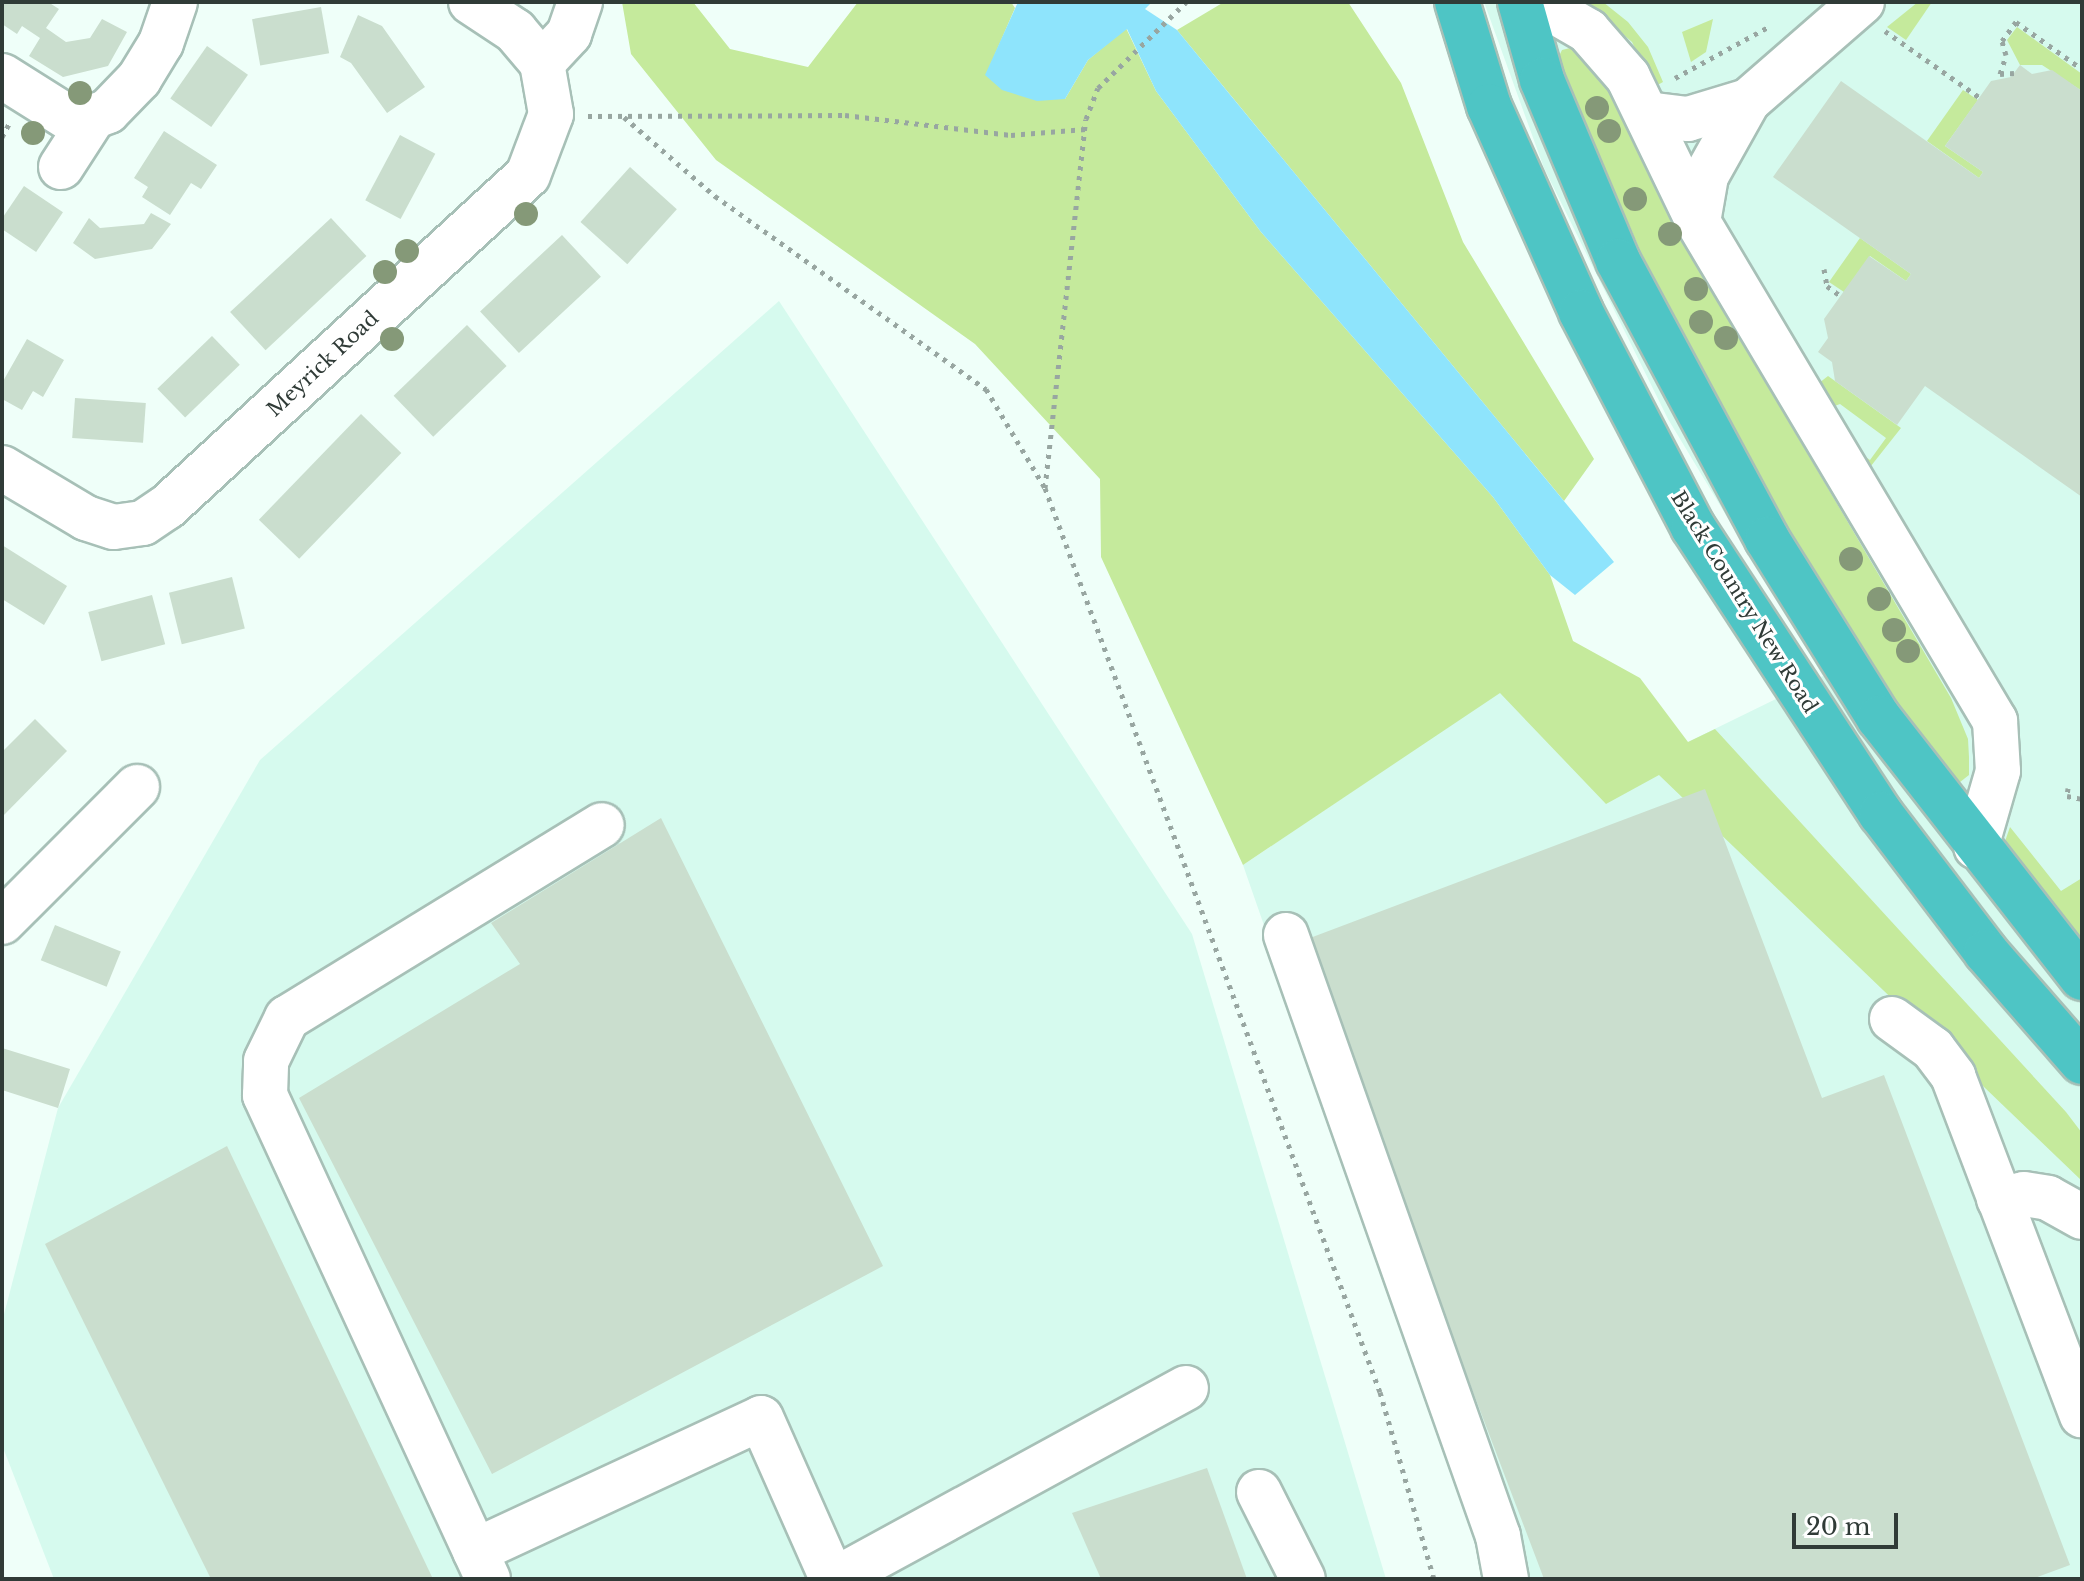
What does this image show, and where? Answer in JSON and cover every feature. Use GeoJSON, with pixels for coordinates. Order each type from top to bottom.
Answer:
{"type":"FeatureCollection","features":[{"type":"Feature","properties":{"kind":"highway","name":"Black Country New Road"},"geometry":{"type":"LineString","coordinates":[[1457,2],[1489,106],[1581,312],[1693,527],[1881,814],[1986,952],[2082,1062]]}},
{"type":"Feature","properties":{"kind":"highway"},"geometry":{"type":"LineString","coordinates":[[1520,2],[1542,80],[1618,261],[1698,417],[1767,539],[1879,718],[1976,847],[2082,978]]}},
{"type":"Feature","properties":{"kind":"street"},"geometry":{"type":"LineString","coordinates":[[2,76],[77,123],[108,111],[139,79],[161,43],[175,2]]}},
{"type":"Feature","properties":{"kind":"street"},"geometry":{"type":"LineString","coordinates":[[471,2],[515,31],[542,63],[551,114]]}},
{"type":"Feature","properties":{"kind":"street"},"geometry":{"type":"LineString","coordinates":[[542,63],[569,34],[580,2]]}},
{"type":"Feature","properties":{"kind":"street"},"geometry":{"type":"LineString","coordinates":[[1538,2],[1588,31],[1658,98],[1688,119],[1748,101],[1873,16]]}},
{"type":"Feature","properties":{"kind":"street"},"geometry":{"type":"LineString","coordinates":[[1658,98],[1698,222],[1995,721],[1998,771],[1976,847]]}},
{"type":"Feature","properties":{"kind":"street"},"geometry":{"type":"LineString","coordinates":[[1698,222],[1706,176],[1748,101]]}},
{"type":"Feature","properties":{"kind":"street","name":"Meyrick Road"},"geometry":{"type":"LineString","coordinates":[[2,468],[86,518],[114,527],[143,523],[191,486],[528,175],[551,114]]}},
{"type":"Feature","properties":{"kind":"street"},"geometry":{"type":"LineString","coordinates":[[61,167],[94,116]]}},
{"type":"Feature","properties":{"kind":"street"},"geometry":{"type":"LineString","coordinates":[[2,922],[137,787]]}},
{"type":"Feature","properties":{"kind":"street"},"geometry":{"type":"LineString","coordinates":[[602,825],[287,1018],[266,1061],[265,1095],[481,1565],[761,1418],[844,1576],[1186,1388]]}},
{"type":"Feature","properties":{"kind":"street"},"geometry":{"type":"LineString","coordinates":[[1286,935],[1498,1536],[1506,1579]]}},
{"type":"Feature","properties":{"kind":"street"},"geometry":{"type":"LineString","coordinates":[[1892,1019],[1933,1049],[1953,1076],[2082,1415]]}},
{"type":"Feature","properties":{"kind":"street"},"geometry":{"type":"LineString","coordinates":[[1999,1199],[2024,1194],[2048,1198],[2082,1217]]}},
{"type":"Feature","properties":{"kind":"street"},"geometry":{"type":"LineString","coordinates":[[1259,1492],[1303,1579]]}},
{"type":"Feature","properties":{"kind":"path"},"geometry":{"type":"LineString","coordinates":[[1045,488],[1086,129],[1098,88],[1186,2]]}},
{"type":"Feature","properties":{"kind":"path"},"geometry":{"type":"LineString","coordinates":[[1873,16],[1979,97]]}},
{"type":"Feature","properties":{"kind":"path"},"geometry":{"type":"LineString","coordinates":[[1658,98],[1781,18]]}},
{"type":"Feature","properties":{"kind":"path"},"geometry":{"type":"LineString","coordinates":[[2014,73],[2000,74],[2006,55],[2002,41],[2016,22],[2082,69]]}},
{"type":"Feature","properties":{"kind":"path"},"geometry":{"type":"LineString","coordinates":[[551,114],[624,117],[845,115],[1011,135],[1086,129]]}},
{"type":"Feature","properties":{"kind":"path"},"geometry":{"type":"LineString","coordinates":[[624,117],[715,196],[986,389],[1045,488],[1380,1392],[1434,1579]]}},
{"type":"Feature","properties":{"kind":"path"},"geometry":{"type":"LineString","coordinates":[[1824,269],[1827,286],[1841,296]]}},
{"type":"Feature","properties":{"kind":"path"},"geometry":{"type":"LineString","coordinates":[[2068,788],[2067,796],[2082,799]]}},
{"type":"Feature","properties":{"kind":"shaded area"},"geometry":{"type":"Polygon","coordinates":[[[1484,2],[2082,2],[2082,1579],[1486,1579],[1470,1516],[1243,865],[1518,680],[1688,742],[1823,676],[1668,419],[1544,168],[1484,2]]]}},
{"type":"Feature","properties":{"kind":"shaded area"},"geometry":{"type":"Polygon","coordinates":[[[779,301],[1192,934],[1386,1579],[54,1579],[2,1445],[2,1322],[58,1108],[260,760],[779,301]]]}},
{"type":"Feature","properties":{"kind":"green space"},"geometry":{"type":"Polygon","coordinates":[[[622,2],[693,2],[730,49],[808,67],[858,2],[1011,2],[1015,8],[986,75],[1065,99],[1088,60],[1126,28],[1156,91],[1261,232],[1493,497],[1550,575],[1573,641],[1640,678],[1688,742],[1715,729],[2066,1112],[2082,1133],[2082,1181],[1659,775],[1606,804],[1500,693],[1243,865],[1101,557],[1100,479],[975,344],[716,160],[631,54],[622,2]]]}},
{"type":"Feature","properties":{"kind":"green space"},"geometry":{"type":"Polygon","coordinates":[[[1224,2],[1348,2],[1401,83],[1463,242],[1594,459],[1564,501],[1177,30],[1224,2]]]}},
{"type":"Feature","properties":{"kind":"green space"},"geometry":{"type":"Polygon","coordinates":[[[1585,2],[1603,2],[1628,22],[1648,47],[1663,82],[1654,87],[1632,42],[1585,2]]]}},
{"type":"Feature","properties":{"kind":"green space"},"geometry":{"type":"Polygon","coordinates":[[[1918,2],[1932,2],[1906,40],[1887,27],[1918,2]]]}},
{"type":"Feature","properties":{"kind":"green space"},"geometry":{"type":"Polygon","coordinates":[[[1713,19],[1706,52],[1691,62],[1682,32],[1713,19]]]}},
{"type":"Feature","properties":{"kind":"green space"},"geometry":{"type":"Polygon","coordinates":[[[2017,27],[2082,74],[2082,91],[2042,65],[2020,65],[2007,40],[2017,27]]]}},
{"type":"Feature","properties":{"kind":"green space"},"geometry":{"type":"Polygon","coordinates":[[[1574,47],[1621,102],[1618,111],[1683,241],[1951,698],[1968,739],[1969,757],[1969,775],[1955,786],[1826,599],[1764,495],[1664,305],[1557,60],[1562,50],[1574,47]]]}},
{"type":"Feature","properties":{"kind":"green space"},"geometry":{"type":"Polygon","coordinates":[[[1963,90],[1978,100],[1945,146],[1983,172],[1979,178],[1927,141],[1963,90]]]}},
{"type":"Feature","properties":{"kind":"green space"},"geometry":{"type":"Polygon","coordinates":[[[1860,238],[1911,274],[1906,281],[1870,256],[1844,292],[1829,282],[1860,238]]]}},
{"type":"Feature","properties":{"kind":"green space"},"geometry":{"type":"Polygon","coordinates":[[[1828,376],[1901,428],[1867,471],[1850,446],[1870,460],[1886,438],[1840,404],[1827,409],[1814,387],[1828,376]]]}},
{"type":"Feature","properties":{"kind":"green space"},"geometry":{"type":"Polygon","coordinates":[[[2010,827],[2061,891],[2082,878],[2082,940],[2003,847],[2010,827]]]}},
{"type":"Feature","properties":{"kind":"water"},"geometry":{"type":"Polygon","coordinates":[[[1018,2],[1152,2],[1145,9],[1177,30],[1614,562],[1575,595],[1550,575],[1493,497],[1261,232],[1156,91],[1127,29],[1088,60],[1065,99],[1037,101],[1002,90],[985,75],[1018,2]]]}},
{"type":"Feature","properties":{"kind":"building"},"geometry":{"type":"Polygon","coordinates":[[[2,2],[48,2],[59,9],[46,28],[66,42],[90,38],[102,19],[127,32],[108,66],[63,77],[29,56],[40,38],[22,26],[17,34],[2,24],[2,2]]]}},
{"type":"Feature","properties":{"kind":"building"},"geometry":{"type":"Polygon","coordinates":[[[321,7],[329,53],[260,65],[252,19],[321,7]]]}},
{"type":"Feature","properties":{"kind":"building"},"geometry":{"type":"Polygon","coordinates":[[[358,15],[382,26],[425,87],[387,113],[351,63],[340,57],[358,15]]]}},
{"type":"Feature","properties":{"kind":"building"},"geometry":{"type":"Polygon","coordinates":[[[207,46],[248,75],[211,127],[170,98],[207,46]]]}},
{"type":"Feature","properties":{"kind":"building"},"geometry":{"type":"Polygon","coordinates":[[[2020,65],[2032,74],[2052,70],[2082,91],[2082,497],[1925,386],[1897,425],[1835,381],[1832,362],[1818,352],[1828,338],[1824,319],[1869,256],[1906,281],[1911,274],[1773,177],[1841,81],[1979,178],[1983,172],[1945,146],[1991,81],[2011,77],[2020,65]]]}},
{"type":"Feature","properties":{"kind":"building"},"geometry":{"type":"Polygon","coordinates":[[[164,131],[217,165],[201,189],[191,183],[170,215],[142,197],[148,187],[134,178],[164,131]]]}},
{"type":"Feature","properties":{"kind":"building"},"geometry":{"type":"Polygon","coordinates":[[[400,135],[435,154],[401,219],[365,200],[400,135]]]}},
{"type":"Feature","properties":{"kind":"building"},"geometry":{"type":"Polygon","coordinates":[[[630,167],[677,209],[627,264],[580,222],[630,167]]]}},
{"type":"Feature","properties":{"kind":"building"},"geometry":{"type":"Polygon","coordinates":[[[24,186],[63,212],[36,252],[2,229],[2,219],[24,186]]]}},
{"type":"Feature","properties":{"kind":"building"},"geometry":{"type":"Polygon","coordinates":[[[151,213],[171,224],[152,249],[95,259],[73,243],[89,218],[100,228],[144,224],[151,213]]]}},
{"type":"Feature","properties":{"kind":"building"},"geometry":{"type":"Polygon","coordinates":[[[331,218],[366,256],[266,350],[230,312],[331,218]]]}},
{"type":"Feature","properties":{"kind":"building"},"geometry":{"type":"Polygon","coordinates":[[[562,235],[601,277],[519,353],[480,311],[562,235]]]}},
{"type":"Feature","properties":{"kind":"building"},"geometry":{"type":"Polygon","coordinates":[[[467,325],[507,366],[433,437],[394,396],[467,325]]]}},
{"type":"Feature","properties":{"kind":"building"},"geometry":{"type":"Polygon","coordinates":[[[212,336],[240,365],[185,418],[157,389],[212,336]]]}},
{"type":"Feature","properties":{"kind":"building"},"geometry":{"type":"Polygon","coordinates":[[[27,339],[64,360],[43,397],[33,391],[22,410],[2,399],[2,383],[27,339]]]}},
{"type":"Feature","properties":{"kind":"building"},"geometry":{"type":"Polygon","coordinates":[[[75,398],[146,403],[143,443],[72,438],[75,398]]]}},
{"type":"Feature","properties":{"kind":"building"},"geometry":{"type":"Polygon","coordinates":[[[361,414],[401,453],[299,559],[259,520],[361,414]]]}},
{"type":"Feature","properties":{"kind":"building"},"geometry":{"type":"Polygon","coordinates":[[[2,545],[67,586],[44,625],[2,599],[2,545]]]}},
{"type":"Feature","properties":{"kind":"building"},"geometry":{"type":"Polygon","coordinates":[[[232,577],[245,628],[182,644],[169,593],[232,577]]]}},
{"type":"Feature","properties":{"kind":"building"},"geometry":{"type":"Polygon","coordinates":[[[152,595],[165,644],[101,661],[88,612],[152,595]]]}},
{"type":"Feature","properties":{"kind":"building"},"geometry":{"type":"Polygon","coordinates":[[[35,719],[67,751],[2,817],[2,752],[35,719]]]}},
{"type":"Feature","properties":{"kind":"building"},"geometry":{"type":"Polygon","coordinates":[[[1705,789],[1822,1098],[1884,1075],[2070,1565],[2032,1579],[1544,1579],[1302,941],[1705,789]]]}},
{"type":"Feature","properties":{"kind":"building"},"geometry":{"type":"Polygon","coordinates":[[[661,818],[883,1266],[492,1474],[299,1098],[520,964],[491,923],[661,818]]]}},
{"type":"Feature","properties":{"kind":"building"},"geometry":{"type":"Polygon","coordinates":[[[55,925],[121,952],[107,987],[41,960],[55,925]]]}},
{"type":"Feature","properties":{"kind":"building"},"geometry":{"type":"Polygon","coordinates":[[[2,1048],[70,1069],[58,1108],[2,1090],[2,1048]]]}},
{"type":"Feature","properties":{"kind":"building"},"geometry":{"type":"Polygon","coordinates":[[[227,1146],[433,1579],[211,1579],[45,1244],[227,1146]]]}},
{"type":"Feature","properties":{"kind":"building"},"geometry":{"type":"Polygon","coordinates":[[[1207,1468],[1247,1579],[1101,1579],[1072,1513],[1207,1468]]]}}]}
